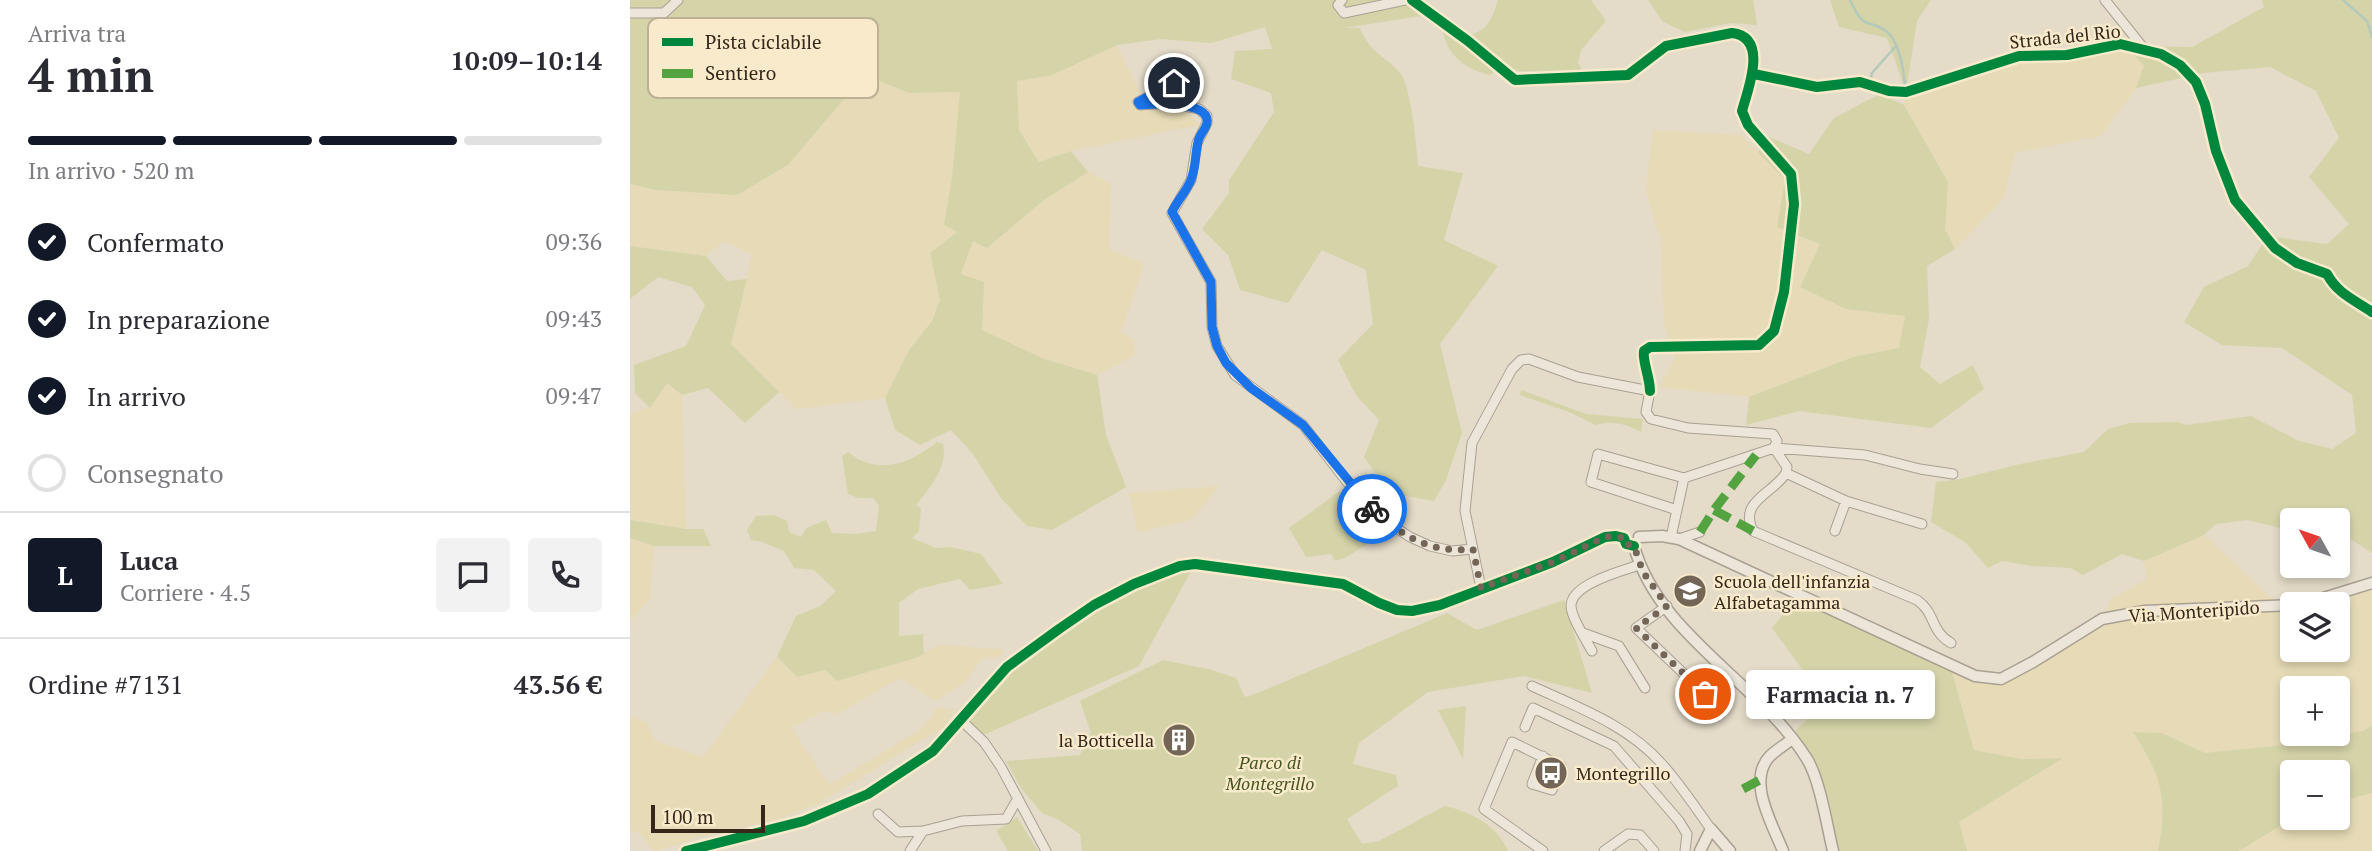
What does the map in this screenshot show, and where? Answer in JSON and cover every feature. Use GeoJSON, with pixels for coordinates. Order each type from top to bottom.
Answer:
{"type":"FeatureCollection","features":[{"type":"Feature","properties":{"kind":"street"},"geometry":{"type":"LineString","coordinates":[[630,13],[664,13],[678,0]]}},
{"type":"Feature","properties":{"kind":"street"},"geometry":{"type":"LineString","coordinates":[[1342,0],[1338,5],[1344,13],[1405,0]]}},
{"type":"Feature","properties":{"kind":"street"},"geometry":{"type":"LineString","coordinates":[[1412,0],[1515,80],[1628,75],[1666,46],[1732,33],[1746,37],[1752,49],[1754,74],[1742,111],[1748,125],[1791,174],[1794,204],[1786,279],[1774,331],[1759,345],[1650,347],[1644,351],[1643,357],[1650,376],[1646,412],[1651,419],[1688,428],[1773,435],[1777,441],[1771,449]]}},
{"type":"Feature","properties":{"kind":"street"},"geometry":{"type":"LineString","coordinates":[[2105,0],[2145,50]]}},
{"type":"Feature","properties":{"kind":"street","name":"Strada del Rio"},"geometry":{"type":"LineString","coordinates":[[1754,74],[1817,87],[1860,82],[1889,91],[1906,92],[2019,56],[2067,55],[2120,44],[2161,54],[2180,65],[2196,82],[2205,104],[2229,189],[2240,206],[2275,248],[2297,263],[2327,274],[2334,287],[2348,299],[2372,312]]}},
{"type":"Feature","properties":{"kind":"street"},"geometry":{"type":"LineString","coordinates":[[1185,77],[1138,102],[1140,105],[1180,105],[1199,109],[1206,116],[1207,123],[1198,143],[1191,180],[1172,212],[1211,282],[1212,327],[1217,346],[1226,363],[1251,388],[1303,425],[1347,482],[1384,520],[1430,547],[1452,551],[1473,549]]}},
{"type":"Feature","properties":{"kind":"street"},"geometry":{"type":"LineString","coordinates":[[1481,588],[1465,511],[1472,443],[1512,369],[1521,359],[1529,359],[1578,377],[1650,391]]}},
{"type":"Feature","properties":{"kind":"street"},"geometry":{"type":"LineString","coordinates":[[1771,449],[1787,467],[1786,473],[1748,513],[1748,521],[1753,531],[1917,600],[1926,606],[1935,629],[1951,643]]}},
{"type":"Feature","properties":{"kind":"street"},"geometry":{"type":"LineString","coordinates":[[1677,510],[1591,482],[1598,454],[1684,478],[1771,449],[1865,455],[1953,474]]}},
{"type":"Feature","properties":{"kind":"street"},"geometry":{"type":"LineString","coordinates":[[1786,473],[1846,501],[1922,524]]}},
{"type":"Feature","properties":{"kind":"street"},"geometry":{"type":"LineString","coordinates":[[1684,478],[1677,510],[1675,538],[1700,532]]}},
{"type":"Feature","properties":{"kind":"street"},"geometry":{"type":"LineString","coordinates":[[1835,531],[1846,501]]}},
{"type":"Feature","properties":{"kind":"street"},"geometry":{"type":"LineString","coordinates":[[686,851],[804,821],[868,794],[925,758],[1007,667],[1094,605],[1132,585],[1180,566],[1195,564],[1343,584],[1379,603],[1397,610],[1412,611],[1440,605],[1553,562],[1605,537],[1616,536],[1624,538],[1626,544],[1637,541],[1639,565],[1680,625],[1793,739],[1808,761],[1833,851]]}},
{"type":"Feature","properties":{"kind":"street","name":"Via Monteripido"},"geometry":{"type":"LineString","coordinates":[[1637,541],[1675,538],[1894,637],[1962,671],[1975,676],[2001,679],[2102,619],[2145,611],[2280,605]]}},
{"type":"Feature","properties":{"kind":"street"},"geometry":{"type":"LineString","coordinates":[[1592,651],[1571,609],[1572,599],[1589,584],[1639,565]]}},
{"type":"Feature","properties":{"kind":"street"},"geometry":{"type":"LineString","coordinates":[[2343,592],[2372,583]]}},
{"type":"Feature","properties":{"kind":"street"},"geometry":{"type":"LineString","coordinates":[[1667,606],[1636,628],[1705,694]]}},
{"type":"Feature","properties":{"kind":"street"},"geometry":{"type":"LineString","coordinates":[[1583,633],[1619,646],[1645,688]]}},
{"type":"Feature","properties":{"kind":"street"},"geometry":{"type":"LineString","coordinates":[[1532,686],[1630,735],[1661,762],[1730,851]]}},
{"type":"Feature","properties":{"kind":"street"},"geometry":{"type":"LineString","coordinates":[[1525,727],[1533,708],[1621,751],[1679,821],[1687,834],[1685,851]]}},
{"type":"Feature","properties":{"kind":"street"},"geometry":{"type":"LineString","coordinates":[[961,720],[984,742],[1046,851]]}},
{"type":"Feature","properties":{"kind":"street"},"geometry":{"type":"LineString","coordinates":[[1783,851],[1761,792],[1760,780],[1769,757],[1793,739]]}},
{"type":"Feature","properties":{"kind":"street"},"geometry":{"type":"LineString","coordinates":[[1543,756],[1512,742],[1484,809],[1543,851]]}},
{"type":"Feature","properties":{"kind":"street"},"geometry":{"type":"LineString","coordinates":[[878,814],[898,832],[923,831],[962,821],[1006,819],[1018,798]]}},
{"type":"Feature","properties":{"kind":"street"},"geometry":{"type":"LineString","coordinates":[[1700,851],[1711,829]]}},
{"type":"Feature","properties":{"kind":"street"},"geometry":{"type":"LineString","coordinates":[[910,851],[923,831]]}},
{"type":"Feature","properties":{"kind":"street"},"geometry":{"type":"LineString","coordinates":[[1604,851],[1628,834],[1640,835],[1654,851]]}},
{"type":"Feature","properties":{"kind":"shaded area"},"geometry":{"type":"Polygon","coordinates":[[[1117,45],[1139,91],[1134,104],[1186,112],[1200,125],[1071,151],[1039,162],[1019,130],[1017,81],[1052,75],[1117,45]]]}},
{"type":"Feature","properties":{"kind":"shaded area"},"geometry":{"type":"Polygon","coordinates":[[[2126,46],[2144,66],[2136,88],[2101,136],[2015,153],[2004,198],[1955,249],[1945,229],[1948,182],[1904,105],[1906,92],[2019,56],[2126,46]]]}},
{"type":"Feature","properties":{"kind":"shaded area"},"geometry":{"type":"Polygon","coordinates":[[[878,80],[909,93],[961,92],[944,225],[957,232],[930,253],[940,299],[932,321],[909,350],[885,398],[797,409],[731,344],[752,255],[724,241],[706,256],[630,246],[630,184],[656,190],[737,195],[788,165],[845,98],[878,98],[878,80]]]}},
{"type":"Feature","properties":{"kind":"shaded area"},"geometry":{"type":"Polygon","coordinates":[[[1653,130],[1741,135],[1785,180],[1820,244],[1846,309],[1905,316],[1899,348],[1853,357],[1749,397],[1659,387],[1675,358],[1664,324],[1661,241],[1646,191],[1653,130]]]}},
{"type":"Feature","properties":{"kind":"shaded area"},"geometry":{"type":"Polygon","coordinates":[[[1088,172],[1111,184],[1109,249],[1144,264],[1121,332],[1134,340],[1135,355],[1097,375],[1042,358],[981,330],[984,283],[961,274],[973,241],[987,248],[1044,200],[1088,172]]]}},
{"type":"Feature","properties":{"kind":"shaded area"},"geometry":{"type":"Polygon","coordinates":[[[667,383],[682,395],[686,529],[630,520],[630,414],[650,407],[667,383]]]}},
{"type":"Feature","properties":{"kind":"shaded area"},"geometry":{"type":"Polygon","coordinates":[[[1219,486],[1191,520],[1138,532],[1129,493],[1219,486]]]}},
{"type":"Feature","properties":{"kind":"shaded area"},"geometry":{"type":"Polygon","coordinates":[[[2204,535],[2280,606],[2280,662],[2350,662],[2350,594],[2372,591],[2372,725],[2350,734],[2350,676],[2280,676],[2280,746],[2204,753],[2162,733],[2133,733],[2153,763],[2161,788],[2164,819],[2158,851],[1967,851],[1959,822],[2062,758],[2021,759],[1974,750],[1950,665],[2001,679],[2101,619],[2111,599],[2147,579],[2144,561],[2204,535]]]}},
{"type":"Feature","properties":{"kind":"shaded area"},"geometry":{"type":"Polygon","coordinates":[[[630,538],[654,546],[650,598],[630,622],[630,538]]]}},
{"type":"Feature","properties":{"kind":"shaded area"},"geometry":{"type":"Polygon","coordinates":[[[940,644],[1004,650],[998,658],[983,657],[964,683],[935,701],[900,678],[837,714],[823,711],[791,728],[829,785],[918,731],[934,714],[935,708],[954,709],[945,726],[819,803],[782,818],[694,839],[658,851],[653,851],[639,832],[630,831],[630,716],[646,722],[655,741],[703,757],[777,657],[797,677],[825,670],[837,681],[916,658],[940,644]]]}},
{"type":"Feature","properties":{"kind":"shaded area"},"geometry":{"type":"Polygon","coordinates":[[[2372,793],[2372,851],[2238,851],[2280,826],[2280,830],[2350,830],[2350,799],[2372,793]]]}},
{"type":"Feature","properties":{"kind":"green space"},"geometry":{"type":"Polygon","coordinates":[[[630,0],[1420,0],[1421,16],[1344,28],[1360,28],[1369,44],[1394,66],[1404,80],[1413,118],[1418,166],[1463,173],[1444,240],[1498,266],[1440,344],[1462,433],[1446,480],[1434,501],[1389,493],[1364,457],[1379,420],[1356,395],[1338,360],[1373,324],[1366,270],[1322,250],[1288,303],[1240,290],[1228,255],[1202,229],[1229,193],[1229,180],[1274,112],[1271,93],[1231,79],[1235,51],[1272,49],[1265,27],[1211,43],[1161,39],[1117,45],[1052,75],[1017,81],[1019,130],[1039,162],[1071,151],[1088,172],[1044,200],[987,248],[973,241],[961,274],[984,282],[982,330],[1042,358],[1097,375],[1106,435],[1126,487],[1052,530],[1027,526],[1001,498],[973,454],[951,430],[920,445],[895,430],[885,398],[909,350],[932,321],[940,300],[930,253],[957,232],[944,225],[952,177],[960,92],[909,93],[878,80],[878,18],[648,18],[648,98],[845,98],[788,165],[737,195],[656,190],[630,184],[630,0]]]}},
{"type":"Feature","properties":{"kind":"green space"},"geometry":{"type":"Polygon","coordinates":[[[1498,0],[1591,0],[1606,21],[1581,50],[1578,63],[1584,73],[1519,71],[1502,65],[1490,75],[1465,65],[1447,45],[1443,28],[1456,39],[1480,31],[1492,17],[1498,0]]]}},
{"type":"Feature","properties":{"kind":"green space"},"geometry":{"type":"Polygon","coordinates":[[[1648,0],[1753,0],[1757,25],[1731,23],[1685,32],[1663,22],[1648,0]]]}},
{"type":"Feature","properties":{"kind":"green space"},"geometry":{"type":"Polygon","coordinates":[[[1830,0],[1931,0],[1917,21],[1906,92],[1887,38],[1839,27],[1830,0]]]}},
{"type":"Feature","properties":{"kind":"green space"},"geometry":{"type":"Polygon","coordinates":[[[2262,0],[2372,0],[2372,553],[2350,539],[2350,508],[2280,508],[2280,528],[2247,520],[2216,524],[2204,535],[2144,561],[2122,554],[2083,575],[2070,568],[2002,561],[1988,568],[1965,542],[1931,522],[1936,482],[2084,452],[2108,429],[2129,423],[2177,422],[2186,425],[2251,416],[2299,441],[2332,449],[2356,433],[2352,395],[2282,348],[2222,345],[2184,322],[2204,287],[2248,266],[2268,236],[2327,244],[2349,224],[2309,177],[2339,138],[2316,91],[2270,67],[2204,73],[2136,88],[2144,66],[2125,46],[2192,47],[2264,7],[2262,0]]]}},
{"type":"Feature","properties":{"kind":"green space"},"geometry":{"type":"Polygon","coordinates":[[[1880,94],[1904,105],[1948,182],[1945,229],[1955,249],[1927,266],[1929,319],[1920,367],[1940,384],[1973,365],[1984,389],[1931,428],[1799,411],[1746,425],[1749,397],[1853,357],[1899,348],[1905,316],[1846,309],[1800,287],[1820,244],[1777,227],[1785,180],[1758,152],[1769,137],[1809,154],[1834,118],[1880,94]]]}},
{"type":"Feature","properties":{"kind":"green space"},"geometry":{"type":"Polygon","coordinates":[[[630,246],[706,256],[727,281],[747,279],[731,344],[779,392],[745,423],[708,388],[682,395],[667,383],[650,408],[635,393],[634,365],[686,346],[705,305],[692,287],[658,277],[630,299],[630,246]]]}},
{"type":"Feature","properties":{"kind":"green space"},"geometry":{"type":"Polygon","coordinates":[[[1521,390],[1586,414],[1643,419],[1641,432],[1619,424],[1596,425],[1569,412],[1520,395],[1521,390]]]}},
{"type":"Feature","properties":{"kind":"green space"},"geometry":{"type":"Polygon","coordinates":[[[937,442],[943,444],[943,461],[937,477],[916,505],[921,508],[919,531],[912,538],[936,548],[950,547],[981,554],[1003,584],[970,590],[960,579],[918,589],[899,603],[899,636],[923,634],[924,654],[916,658],[837,681],[825,670],[797,677],[777,657],[796,616],[820,606],[836,591],[814,570],[794,568],[784,551],[751,540],[747,530],[756,516],[774,515],[787,521],[789,532],[801,537],[806,528],[826,520],[832,533],[876,531],[879,505],[873,498],[858,498],[848,494],[842,456],[848,452],[870,464],[893,464],[916,456],[937,442]]]}},
{"type":"Feature","properties":{"kind":"green space"},"geometry":{"type":"Polygon","coordinates":[[[1340,491],[1372,541],[1345,558],[1335,561],[1331,554],[1306,557],[1289,528],[1340,491]]]}},
{"type":"Feature","properties":{"kind":"green space"},"geometry":{"type":"Polygon","coordinates":[[[630,520],[703,529],[711,546],[654,546],[630,538],[630,520]]]}},
{"type":"Feature","properties":{"kind":"green space"},"geometry":{"type":"Polygon","coordinates":[[[1195,564],[1139,666],[979,737],[961,720],[990,685],[1094,605],[1195,564]]]}},
{"type":"Feature","properties":{"kind":"green space","name":"Parco di Montegrillo"},"geometry":{"type":"Polygon","coordinates":[[[1564,600],[1592,693],[1524,676],[1428,692],[1359,743],[1353,764],[1396,775],[1398,786],[1347,819],[1362,844],[1379,841],[1445,806],[1482,821],[1497,834],[1508,851],[1082,851],[1080,834],[1042,813],[1021,788],[1006,761],[1080,755],[1091,733],[1080,701],[1163,660],[1236,678],[1245,697],[1447,613],[1477,630],[1564,600]]]}},
{"type":"Feature","properties":{"kind":"green space"},"geometry":{"type":"Polygon","coordinates":[[[1787,609],[1840,612],[1950,665],[1974,750],[2021,759],[2063,758],[1959,822],[1967,851],[1833,851],[1808,761],[1795,731],[1823,704],[1822,696],[1772,628],[1787,609]]]}},
{"type":"Feature","properties":{"kind":"green space"},"geometry":{"type":"Polygon","coordinates":[[[1466,706],[1463,759],[1438,710],[1466,706]]]}},
{"type":"Feature","properties":{"kind":"green space"},"geometry":{"type":"Polygon","coordinates":[[[2372,725],[2372,793],[2350,799],[2350,760],[2280,760],[2280,826],[2238,851],[2158,851],[2162,816],[2160,788],[2151,762],[2133,732],[2162,733],[2205,753],[2280,746],[2350,746],[2350,734],[2372,725]]]}},
{"type":"Feature","properties":{"kind":"green space"},"geometry":{"type":"Polygon","coordinates":[[[1017,817],[1038,851],[1008,851],[996,831],[1017,817]]]}},
{"type":"Feature","properties":{"kind":"waterway"},"geometry":{"type":"LineString","coordinates":[[1850,0],[1858,16],[1891,35],[1902,65],[1905,87]]}},
{"type":"Feature","properties":{"kind":"waterway"},"geometry":{"type":"LineString","coordinates":[[2343,0],[2367,21],[2372,37]]}},
{"type":"Feature","properties":{"kind":"waterway"},"geometry":{"type":"LineString","coordinates":[[1870,82],[1872,73],[1895,47]]}},
{"type":"Feature","properties":{"kind":"marked path"},"geometry":{"type":"LineString","coordinates":[[1700,532],[1756,455]]}},
{"type":"Feature","properties":{"kind":"marked path"},"geometry":{"type":"LineString","coordinates":[[1714,510],[1753,531]]}},
{"type":"Feature","properties":{"kind":"marked path"},"geometry":{"type":"LineString","coordinates":[[1743,789],[1760,780]]}},
{"type":"Feature","properties":{"kind":"cycle path"},"geometry":{"type":"LineString","coordinates":[[1412,0],[1515,80],[1628,75],[1666,46],[1732,33],[1743,37],[1750,44],[1753,65],[1742,111],[1748,125],[1791,174],[1794,204],[1784,292],[1774,331],[1759,345],[1650,347],[1644,351],[1650,391]]}},
{"type":"Feature","properties":{"kind":"cycle path"},"geometry":{"type":"LineString","coordinates":[[1754,74],[1817,87],[1860,82],[1889,91],[1906,92],[2019,56],[2067,55],[2120,44],[2161,54],[2180,65],[2196,82],[2205,104],[2216,151],[2235,200],[2275,248],[2297,263],[2327,274],[2341,291],[2372,312]]}},
{"type":"Feature","properties":{"kind":"cycle path"},"geometry":{"type":"LineString","coordinates":[[686,851],[804,821],[868,794],[933,751],[1007,667],[1094,605],[1134,584],[1180,566],[1195,564],[1343,584],[1379,603],[1397,610],[1412,611],[1440,605],[1553,562],[1605,537],[1624,538],[1626,544],[1634,546]]}},
{"type":"Feature","properties":{"kind":"way so far"},"geometry":{"type":"LineString","coordinates":[[1372,509],[1384,520],[1430,547],[1452,551],[1473,549],[1481,588],[1553,562],[1605,537],[1624,538],[1628,546],[1634,546],[1639,565],[1647,580],[1667,606],[1636,628],[1705,694]]}},
{"type":"Feature","properties":{"kind":"place","name":"Scuola dell'infanzia Alfabetagamma"},"geometry":{"type":"Point","coordinates":[1690,591]}},
{"type":"Feature","properties":{"kind":"place","name":"Farmacia n. 7"},"geometry":{"type":"Point","coordinates":[1705,694]}},
{"type":"Feature","properties":{"kind":"place","name":"la Botticella"},"geometry":{"type":"Point","coordinates":[1179,740]}},
{"type":"Feature","properties":{"kind":"place","name":"Montegrillo"},"geometry":{"type":"Point","coordinates":[1551,773]}},
{"type":"Feature","properties":{"kind":"route"},"geometry":{"type":"LineString","coordinates":[[1174,83],[1138,102],[1140,105],[1170,103],[1185,106],[1199,109],[1206,116],[1207,123],[1198,143],[1191,180],[1172,212],[1211,282],[1212,327],[1217,346],[1235,375],[1303,425],[1347,482],[1372,509]]}}]}
